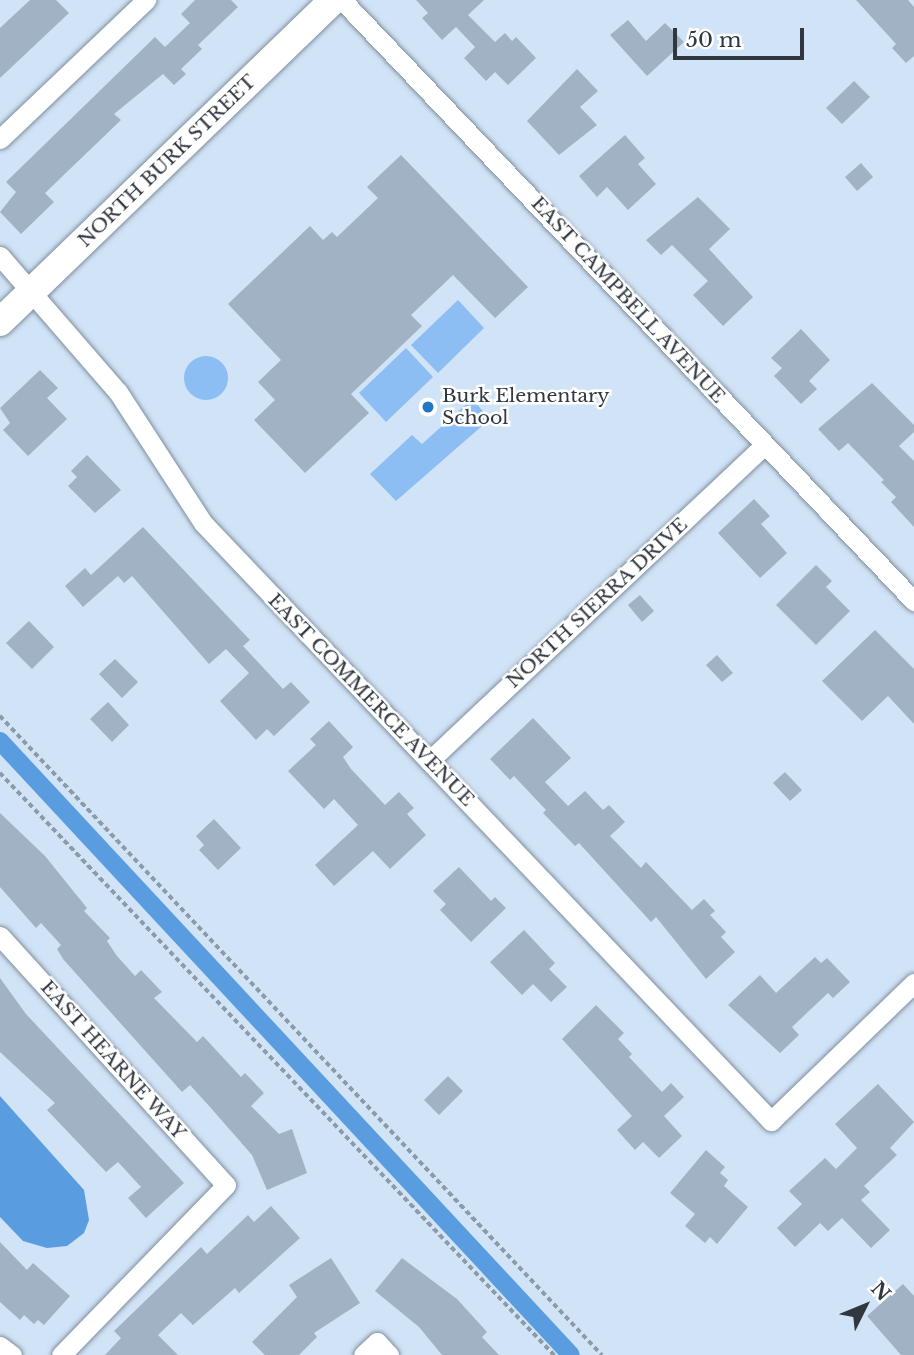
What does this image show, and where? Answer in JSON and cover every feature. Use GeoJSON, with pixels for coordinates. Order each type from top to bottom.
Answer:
{"type":"FeatureCollection","features":[{"type":"Feature","properties":{"kind":"street"},"geometry":{"type":"LineString","coordinates":[[0,139],[146,0]]}},
{"type":"Feature","properties":{"kind":"street","name":"NORTH BURK STREET"},"geometry":{"type":"LineString","coordinates":[[0,323],[333,0]]}},
{"type":"Feature","properties":{"kind":"street","name":"EAST CAMPBELL AVENUE"},"geometry":{"type":"LineString","coordinates":[[342,0],[914,601]]}},
{"type":"Feature","properties":{"kind":"street","name":"EAST COMMERCE AVENUE"},"geometry":{"type":"LineString","coordinates":[[0,256],[118,392],[203,523],[771,1121],[914,983]]}},
{"type":"Feature","properties":{"kind":"street","name":"NORTH SIERRA DRIVE"},"geometry":{"type":"LineString","coordinates":[[429,761],[764,445]]}},
{"type":"Feature","properties":{"kind":"street","name":"EAST HEARNE WAY"},"geometry":{"type":"LineString","coordinates":[[0,936],[226,1185],[61,1355]]}},
{"type":"Feature","properties":{"kind":"street"},"geometry":{"type":"LineString","coordinates":[[0,1346],[12,1355]]}},
{"type":"Feature","properties":{"kind":"path"},"geometry":{"type":"LineString","coordinates":[[0,716],[602,1355]]}},
{"type":"Feature","properties":{"kind":"path"},"geometry":{"type":"LineString","coordinates":[[0,772],[554,1355]]}},
{"type":"Feature","properties":{"kind":"shaded area"},"geometry":{"type":"Polygon","coordinates":[[[458,300],[484,328],[438,373],[411,345],[458,300]]]}},
{"type":"Feature","properties":{"kind":"shaded area"},"geometry":{"type":"Polygon","coordinates":[[[406,348],[433,377],[386,422],[359,393],[406,348]]]}},
{"type":"Feature","properties":{"kind":"shaded area"},"geometry":{"type":"Polygon","coordinates":[[[206,356],[221,363],[228,378],[221,393],[206,400],[191,393],[184,378],[191,363],[206,356]]]}},
{"type":"Feature","properties":{"kind":"shaded area"},"geometry":{"type":"Polygon","coordinates":[[[472,399],[490,419],[396,501],[370,474],[412,435],[422,444],[472,399]]]}},
{"type":"Feature","properties":{"kind":"shaded area"},"geometry":{"type":"Polygon","coordinates":[[[0,1096],[84,1190],[89,1220],[84,1233],[67,1246],[47,1248],[23,1241],[0,1217],[0,1096]]]}},
{"type":"Feature","properties":{"kind":"building"},"geometry":{"type":"Polygon","coordinates":[[[30,0],[56,0],[69,13],[0,78],[0,28],[30,0]]]}},
{"type":"Feature","properties":{"kind":"building"},"geometry":{"type":"Polygon","coordinates":[[[195,0],[231,0],[238,7],[198,45],[202,49],[181,69],[186,74],[174,85],[163,74],[114,114],[121,120],[45,193],[54,202],[21,234],[0,212],[16,192],[6,182],[155,37],[165,47],[190,23],[181,14],[195,0]]]}},
{"type":"Feature","properties":{"kind":"building"},"geometry":{"type":"Polygon","coordinates":[[[416,0],[484,0],[468,15],[495,42],[505,33],[512,41],[516,37],[536,58],[508,85],[495,72],[486,81],[464,58],[475,47],[456,27],[442,40],[422,18],[428,13],[416,0]]]}},
{"type":"Feature","properties":{"kind":"building"},"geometry":{"type":"Polygon","coordinates":[[[856,0],[908,0],[914,7],[914,56],[906,63],[892,48],[896,44],[856,0]]]}},
{"type":"Feature","properties":{"kind":"building"},"geometry":{"type":"Polygon","coordinates":[[[628,20],[646,41],[665,23],[684,42],[647,76],[610,35],[628,20]]]}},
{"type":"Feature","properties":{"kind":"building"},"geometry":{"type":"Polygon","coordinates":[[[577,69],[598,91],[580,107],[597,125],[559,155],[527,121],[577,69]]]}},
{"type":"Feature","properties":{"kind":"building"},"geometry":{"type":"Polygon","coordinates":[[[854,81],[870,97],[842,124],[826,108],[854,81]]]}},
{"type":"Feature","properties":{"kind":"building"},"geometry":{"type":"Polygon","coordinates":[[[625,135],[645,158],[638,164],[656,184],[628,210],[607,187],[597,197],[579,176],[625,135]]]}},
{"type":"Feature","properties":{"kind":"building"},"geometry":{"type":"Polygon","coordinates":[[[401,155],[528,287],[495,318],[453,275],[411,315],[422,326],[351,394],[369,413],[305,473],[254,420],[275,400],[258,382],[281,360],[228,304],[310,226],[323,240],[332,232],[337,237],[378,198],[367,187],[401,155]]]}},
{"type":"Feature","properties":{"kind":"building"},"geometry":{"type":"Polygon","coordinates":[[[861,163],[873,177],[857,191],[845,177],[861,163]]]}},
{"type":"Feature","properties":{"kind":"building"},"geometry":{"type":"Polygon","coordinates":[[[698,197],[730,229],[709,249],[753,297],[723,326],[693,295],[708,281],[672,245],[661,255],[646,240],[698,197]]]}},
{"type":"Feature","properties":{"kind":"building"},"geometry":{"type":"Polygon","coordinates":[[[801,329],[830,360],[809,381],[817,389],[801,404],[774,376],[782,368],[771,358],[801,329]]]}},
{"type":"Feature","properties":{"kind":"building"},"geometry":{"type":"Polygon","coordinates":[[[40,370],[58,388],[47,398],[67,419],[28,456],[3,430],[10,423],[0,408],[40,370]]]}},
{"type":"Feature","properties":{"kind":"building"},"geometry":{"type":"Polygon","coordinates":[[[872,383],[914,425],[914,432],[899,446],[914,461],[914,527],[891,502],[896,497],[881,482],[884,480],[848,443],[839,451],[818,429],[872,383]]]}},
{"type":"Feature","properties":{"kind":"building"},"geometry":{"type":"Polygon","coordinates":[[[87,455],[121,490],[95,513],[68,486],[77,477],[71,471],[87,455]]]}},
{"type":"Feature","properties":{"kind":"building"},"geometry":{"type":"Polygon","coordinates":[[[754,499],[770,516],[761,524],[787,553],[760,578],[718,533],[754,499]]]}},
{"type":"Feature","properties":{"kind":"building"},"geometry":{"type":"Polygon","coordinates":[[[143,527],[250,640],[243,646],[283,689],[291,682],[310,702],[274,736],[267,729],[256,740],[220,701],[249,673],[226,649],[209,664],[132,576],[124,583],[118,576],[83,607],[65,586],[85,568],[91,575],[143,527]]]}},
{"type":"Feature","properties":{"kind":"building"},"geometry":{"type":"Polygon","coordinates":[[[816,565],[832,581],[826,587],[850,611],[816,645],[776,605],[816,565]]]}},
{"type":"Feature","properties":{"kind":"building"},"geometry":{"type":"Polygon","coordinates":[[[640,595],[654,611],[642,622],[628,605],[640,595]]]}},
{"type":"Feature","properties":{"kind":"building"},"geometry":{"type":"Polygon","coordinates":[[[29,621],[54,647],[32,669],[6,643],[29,621]]]}},
{"type":"Feature","properties":{"kind":"building"},"geometry":{"type":"Polygon","coordinates":[[[875,630],[914,669],[914,724],[888,696],[862,721],[822,681],[875,630]]]}},
{"type":"Feature","properties":{"kind":"building"},"geometry":{"type":"Polygon","coordinates":[[[717,655],[733,673],[722,682],[706,665],[717,655]]]}},
{"type":"Feature","properties":{"kind":"building"},"geometry":{"type":"Polygon","coordinates":[[[115,659],[138,682],[122,698],[99,674],[115,659]]]}},
{"type":"Feature","properties":{"kind":"building"},"geometry":{"type":"Polygon","coordinates":[[[108,702],[129,725],[112,742],[90,719],[108,702]]]}},
{"type":"Feature","properties":{"kind":"building"},"geometry":{"type":"Polygon","coordinates":[[[533,718],[571,758],[545,782],[568,806],[585,791],[603,810],[609,805],[625,822],[610,836],[641,868],[646,862],[692,910],[704,899],[715,911],[710,915],[726,932],[721,937],[735,952],[706,979],[656,917],[651,922],[579,843],[575,846],[543,813],[546,810],[514,776],[510,780],[490,759],[533,718]]]}},
{"type":"Feature","properties":{"kind":"building"},"geometry":{"type":"Polygon","coordinates":[[[329,721],[353,747],[343,757],[351,769],[385,805],[399,792],[414,808],[407,814],[426,835],[390,869],[373,851],[334,886],[315,865],[358,825],[334,799],[324,809],[288,771],[316,745],[310,739],[329,721]]]}},
{"type":"Feature","properties":{"kind":"building"},"geometry":{"type":"Polygon","coordinates":[[[785,772],[802,790],[790,801],[773,783],[785,772]]]}},
{"type":"Feature","properties":{"kind":"building"},"geometry":{"type":"Polygon","coordinates":[[[0,813],[45,856],[87,908],[84,911],[110,938],[107,941],[135,976],[141,970],[162,992],[154,998],[197,1042],[203,1036],[241,1077],[245,1073],[264,1093],[251,1106],[279,1134],[292,1129],[307,1173],[267,1190],[252,1155],[210,1107],[190,1085],[182,1092],[63,959],[57,949],[61,945],[41,923],[36,928],[0,887],[0,813]]]}},
{"type":"Feature","properties":{"kind":"building"},"geometry":{"type":"Polygon","coordinates":[[[214,819],[241,848],[218,870],[199,850],[204,845],[196,836],[214,819]]]}},
{"type":"Feature","properties":{"kind":"building"},"geometry":{"type":"Polygon","coordinates":[[[459,867],[491,901],[495,897],[506,908],[471,942],[440,910],[446,904],[433,891],[459,867]]]}},
{"type":"Feature","properties":{"kind":"building"},"geometry":{"type":"Polygon","coordinates":[[[524,930],[555,963],[549,969],[567,987],[551,1002],[533,984],[522,995],[490,962],[524,930]]]}},
{"type":"Feature","properties":{"kind":"building"},"geometry":{"type":"Polygon","coordinates":[[[815,957],[821,963],[827,958],[850,982],[833,998],[828,993],[792,1027],[799,1035],[780,1053],[728,1005],[760,975],[776,993],[815,957]]]}},
{"type":"Feature","properties":{"kind":"building"},"geometry":{"type":"Polygon","coordinates":[[[0,978],[26,1014],[184,1183],[146,1218],[128,1198],[141,1187],[118,1162],[106,1172],[47,1110],[55,1103],[0,1052],[0,978]]]}},
{"type":"Feature","properties":{"kind":"building"},"geometry":{"type":"Polygon","coordinates":[[[596,1005],[624,1033],[618,1039],[632,1054],[629,1057],[662,1092],[671,1083],[684,1097],[664,1116],[682,1136],[659,1158],[643,1142],[635,1150],[617,1130],[632,1116],[562,1039],[596,1005]]]}},
{"type":"Feature","properties":{"kind":"building"},"geometry":{"type":"Polygon","coordinates":[[[448,1076],[463,1091],[439,1115],[424,1100],[448,1076]]]}},
{"type":"Feature","properties":{"kind":"building"},"geometry":{"type":"Polygon","coordinates":[[[878,1084],[914,1122],[890,1148],[897,1155],[864,1186],[870,1192],[861,1200],[890,1230],[871,1248],[842,1218],[828,1231],[820,1223],[795,1247],[777,1228],[802,1204],[789,1191],[825,1158],[836,1169],[857,1148],[835,1124],[878,1084]]]}},
{"type":"Feature","properties":{"kind":"building"},"geometry":{"type":"Polygon","coordinates":[[[706,1150],[725,1167],[720,1173],[728,1180],[724,1186],[748,1207],[717,1244],[710,1237],[705,1243],[685,1226],[695,1214],[670,1193],[706,1150]]]}},
{"type":"Feature","properties":{"kind":"building"},"geometry":{"type":"Polygon","coordinates":[[[271,1206],[300,1238],[239,1293],[235,1288],[193,1325],[181,1313],[158,1335],[178,1355],[105,1355],[121,1338],[114,1331],[201,1247],[207,1254],[248,1215],[254,1222],[271,1206]]]}},
{"type":"Feature","properties":{"kind":"building"},"geometry":{"type":"Polygon","coordinates":[[[0,1242],[27,1270],[33,1263],[70,1296],[44,1325],[38,1320],[34,1324],[24,1315],[20,1320],[0,1302],[0,1242]]]}},
{"type":"Feature","properties":{"kind":"building"},"geometry":{"type":"Polygon","coordinates":[[[331,1258],[360,1303],[314,1333],[317,1337],[299,1355],[265,1355],[252,1342],[297,1297],[289,1285],[331,1258]]]}},
{"type":"Feature","properties":{"kind":"building"},"geometry":{"type":"Polygon","coordinates":[[[402,1258],[457,1299],[487,1332],[482,1337],[499,1355],[442,1355],[419,1327],[375,1291],[402,1258]]]}},
{"type":"Feature","properties":{"kind":"building"},"geometry":{"type":"Polygon","coordinates":[[[903,1284],[914,1296],[914,1355],[901,1355],[867,1316],[903,1284]]]}},
{"type":"Feature","properties":{"kind":"waterway"},"geometry":{"type":"LineString","coordinates":[[0,741],[571,1355]]}},
{"type":"Feature","properties":{"kind":"place","name":"Burk Elementary School"},"geometry":{"type":"Point","coordinates":[428,407]}}]}
